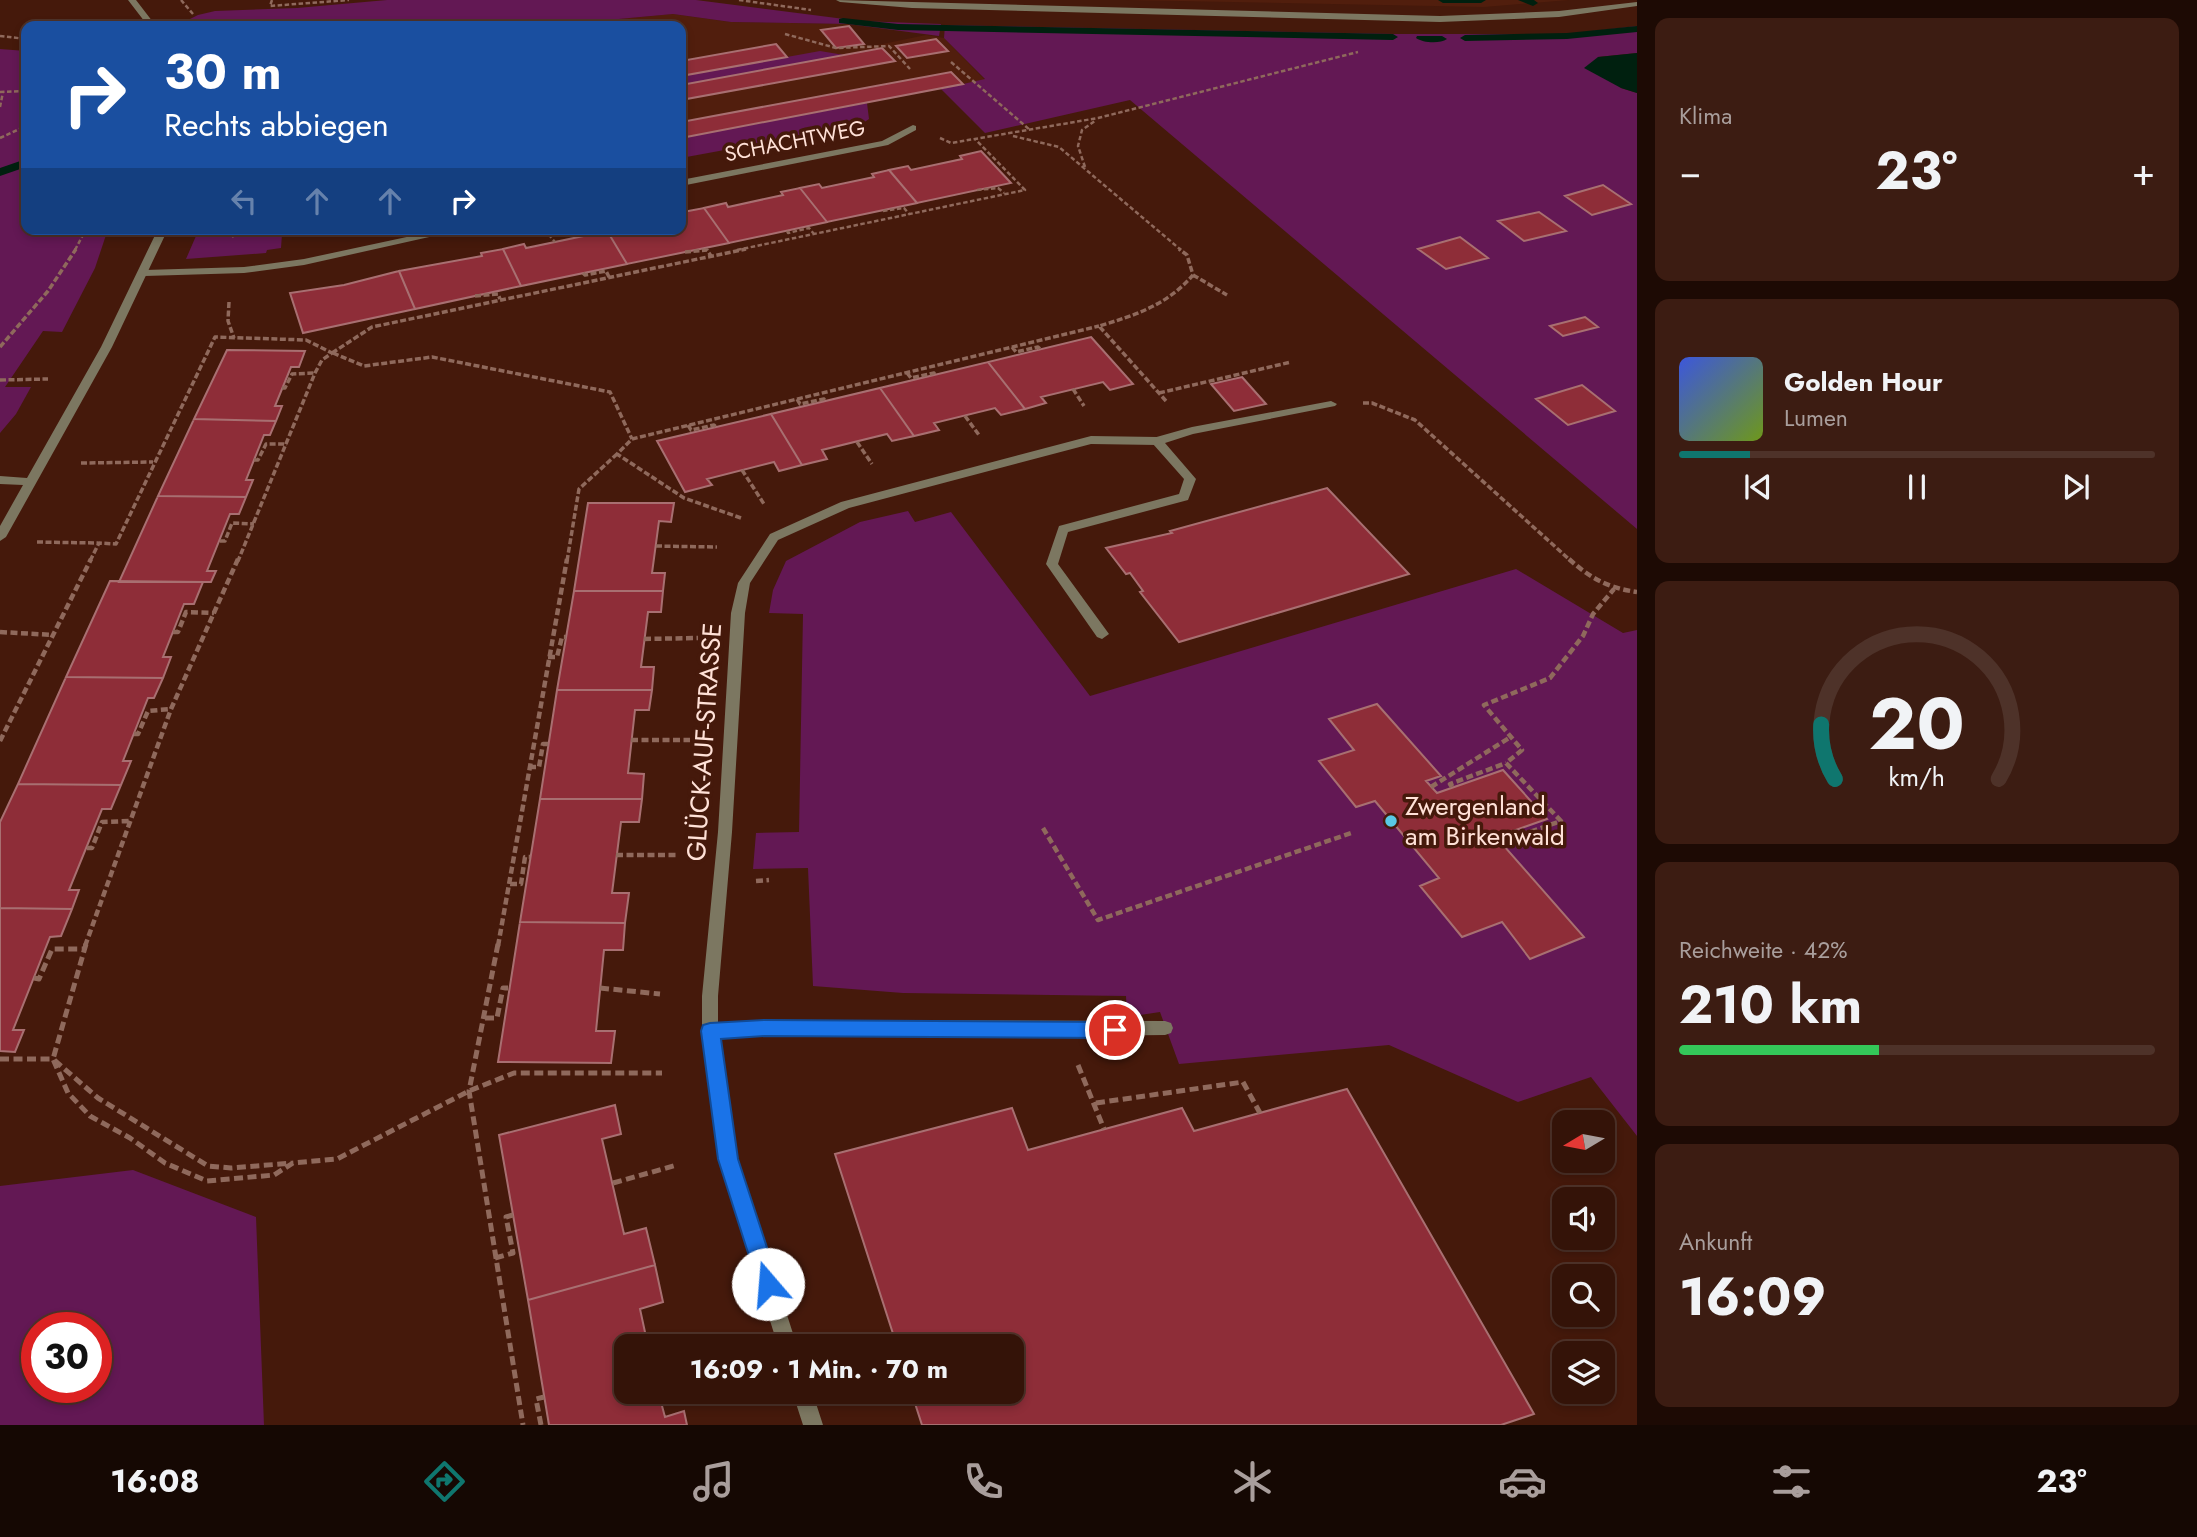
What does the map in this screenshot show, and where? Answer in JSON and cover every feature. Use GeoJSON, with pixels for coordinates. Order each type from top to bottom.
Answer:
{"type":"FeatureCollection","features":[{"type":"Feature","properties":{"kind":"street"},"geometry":{"type":"LineString","coordinates":[[133,0],[148,21]]}},
{"type":"Feature","properties":{"kind":"street"},"geometry":{"type":"LineString","coordinates":[[840,0],[912,6],[1440,19],[1559,14],[1637,4]]}},
{"type":"Feature","properties":{"kind":"street","name":"SCHACHTWEG"},"geometry":{"type":"LineString","coordinates":[[686,182],[885,143],[913,128]]}},
{"type":"Feature","properties":{"kind":"street"},"geometry":{"type":"LineString","coordinates":[[0,537],[63,427],[145,273],[161,235]]}},
{"type":"Feature","properties":{"kind":"street"},"geometry":{"type":"LineString","coordinates":[[145,273],[244,270],[304,262],[432,235]]}},
{"type":"Feature","properties":{"kind":"street","name":"GLÜCK-AUF-STRASSE"},"geometry":{"type":"LineString","coordinates":[[784,1334],[728,1159],[710,1031],[710,996],[725,832],[738,613],[744,583],[774,537],[845,505],[1091,440],[1157,440],[1192,430],[1331,404]]}},
{"type":"Feature","properties":{"kind":"street"},"geometry":{"type":"LineString","coordinates":[[1102,634],[1052,564],[1063,528],[1184,497],[1191,479],[1157,440]]}},
{"type":"Feature","properties":{"kind":"street"},"geometry":{"type":"LineString","coordinates":[[0,480],[30,481]]}},
{"type":"Feature","properties":{"kind":"street"},"geometry":{"type":"LineString","coordinates":[[710,1031],[764,1028],[1065,1031],[1165,1028]]}},
{"type":"Feature","properties":{"kind":"street"},"geometry":{"type":"LineString","coordinates":[[806,1404],[813,1425]]}},
{"type":"Feature","properties":{"kind":"path"},"geometry":{"type":"LineString","coordinates":[[181,0],[193,14]]}},
{"type":"Feature","properties":{"kind":"path"},"geometry":{"type":"LineString","coordinates":[[272,0],[270,6],[349,0]]}},
{"type":"Feature","properties":{"kind":"path"},"geometry":{"type":"LineString","coordinates":[[785,34],[834,50],[852,52],[889,46],[910,69]]}},
{"type":"Feature","properties":{"kind":"path"},"geometry":{"type":"LineString","coordinates":[[0,36],[21,38]]}},
{"type":"Feature","properties":{"kind":"path"},"geometry":{"type":"LineString","coordinates":[[951,143],[1098,118],[1357,52]]}},
{"type":"Feature","properties":{"kind":"path"},"geometry":{"type":"LineString","coordinates":[[951,62],[1030,131]]}},
{"type":"Feature","properties":{"kind":"path"},"geometry":{"type":"LineString","coordinates":[[0,107],[2,92],[21,91]]}},
{"type":"Feature","properties":{"kind":"path"},"geometry":{"type":"LineString","coordinates":[[1086,170],[1078,146],[1082,130],[1098,118]]}},
{"type":"Feature","properties":{"kind":"path"},"geometry":{"type":"LineString","coordinates":[[0,138],[21,129]]}},
{"type":"Feature","properties":{"kind":"path"},"geometry":{"type":"LineString","coordinates":[[1005,135],[1039,140],[1059,147],[1187,255],[1193,275],[1227,295]]}},
{"type":"Feature","properties":{"kind":"path"},"geometry":{"type":"LineString","coordinates":[[293,1163],[274,1175],[207,1181],[165,1163],[130,1138],[90,1116],[68,1093],[53,1059],[84,949],[171,709],[254,524],[322,360],[372,327],[1025,190],[975,139]]}},
{"type":"Feature","properties":{"kind":"path"},"geometry":{"type":"LineString","coordinates":[[977,190],[998,188],[1004,194]]}},
{"type":"Feature","properties":{"kind":"path"},"geometry":{"type":"LineString","coordinates":[[883,211],[904,208],[909,214]]}},
{"type":"Feature","properties":{"kind":"path"},"geometry":{"type":"LineString","coordinates":[[787,230],[788,233],[809,229],[814,234]]}},
{"type":"Feature","properties":{"kind":"path"},"geometry":{"type":"LineString","coordinates":[[0,347],[42,300],[76,251],[83,235]]}},
{"type":"Feature","properties":{"kind":"path"},"geometry":{"type":"LineString","coordinates":[[549,235],[555,242]]}},
{"type":"Feature","properties":{"kind":"path"},"geometry":{"type":"LineString","coordinates":[[685,252],[706,250],[711,256]]}},
{"type":"Feature","properties":{"kind":"path"},"geometry":{"type":"LineString","coordinates":[[583,273],[585,275],[606,271],[609,277]]}},
{"type":"Feature","properties":{"kind":"path"},"geometry":{"type":"LineString","coordinates":[[523,1425],[469,1091],[510,884],[579,489],[632,439],[1099,326],[1153,309],[1180,292],[1193,275]]}},
{"type":"Feature","properties":{"kind":"path"},"geometry":{"type":"LineString","coordinates":[[475,296],[498,294],[500,299]]}},
{"type":"Feature","properties":{"kind":"path"},"geometry":{"type":"LineString","coordinates":[[228,306],[228,321],[234,338]]}},
{"type":"Feature","properties":{"kind":"path"},"geometry":{"type":"LineString","coordinates":[[1099,326],[1166,401]]}},
{"type":"Feature","properties":{"kind":"path"},"geometry":{"type":"LineString","coordinates":[[36,542],[116,544],[215,337],[306,340],[364,366],[432,357],[610,392],[632,439]]}},
{"type":"Feature","properties":{"kind":"path"},"geometry":{"type":"LineString","coordinates":[[1012,347],[1016,352],[1038,347],[1040,349]]}},
{"type":"Feature","properties":{"kind":"path"},"geometry":{"type":"LineString","coordinates":[[1159,393],[1291,362]]}},
{"type":"Feature","properties":{"kind":"path"},"geometry":{"type":"LineString","coordinates":[[282,388],[285,388],[292,374],[315,373]]}},
{"type":"Feature","properties":{"kind":"path"},"geometry":{"type":"LineString","coordinates":[[907,373],[911,378],[934,373],[935,375]]}},
{"type":"Feature","properties":{"kind":"path"},"geometry":{"type":"LineString","coordinates":[[0,380],[56,379]]}},
{"type":"Feature","properties":{"kind":"path"},"geometry":{"type":"LineString","coordinates":[[1073,389],[1081,402]]}},
{"type":"Feature","properties":{"kind":"path"},"geometry":{"type":"LineString","coordinates":[[797,399],[800,404],[824,399],[825,401]]}},
{"type":"Feature","properties":{"kind":"path"},"geometry":{"type":"LineString","coordinates":[[1331,404],[1372,403],[1415,420],[1590,577],[1614,589],[1637,592]]}},
{"type":"Feature","properties":{"kind":"path"},"geometry":{"type":"LineString","coordinates":[[965,416],[974,428]]}},
{"type":"Feature","properties":{"kind":"path"},"geometry":{"type":"LineString","coordinates":[[688,425],[691,430],[714,425],[716,427]]}},
{"type":"Feature","properties":{"kind":"path"},"geometry":{"type":"LineString","coordinates":[[857,442],[867,458]]}},
{"type":"Feature","properties":{"kind":"path"},"geometry":{"type":"LineString","coordinates":[[254,460],[258,460],[266,444],[287,444]]}},
{"type":"Feature","properties":{"kind":"path"},"geometry":{"type":"LineString","coordinates":[[617,454],[684,498],[741,518]]}},
{"type":"Feature","properties":{"kind":"path"},"geometry":{"type":"LineString","coordinates":[[76,463],[153,462]]}},
{"type":"Feature","properties":{"kind":"path"},"geometry":{"type":"LineString","coordinates":[[742,470],[764,505]]}},
{"type":"Feature","properties":{"kind":"path"},"geometry":{"type":"LineString","coordinates":[[220,541],[225,541],[232,523],[254,524]]}},
{"type":"Feature","properties":{"kind":"path"},"geometry":{"type":"LineString","coordinates":[[1,738],[99,543]]}},
{"type":"Feature","properties":{"kind":"path"},"geometry":{"type":"LineString","coordinates":[[656,546],[717,547]]}},
{"type":"Feature","properties":{"kind":"path"},"geometry":{"type":"LineString","coordinates":[[1452,788],[1450,784],[1506,762],[1522,751],[1484,705],[1550,678],[1583,636],[1593,614],[1614,589]]}},
{"type":"Feature","properties":{"kind":"path"},"geometry":{"type":"LineString","coordinates":[[173,632],[178,632],[186,612],[214,613]]}},
{"type":"Feature","properties":{"kind":"path"},"geometry":{"type":"LineString","coordinates":[[0,632],[54,635]]}},
{"type":"Feature","properties":{"kind":"path"},"geometry":{"type":"LineString","coordinates":[[548,657],[557,657],[562,636],[566,637]]}},
{"type":"Feature","properties":{"kind":"path"},"geometry":{"type":"LineString","coordinates":[[644,639],[699,638]]}},
{"type":"Feature","properties":{"kind":"path"},"geometry":{"type":"LineString","coordinates":[[134,734],[138,734],[148,712],[171,709]]}},
{"type":"Feature","properties":{"kind":"path"},"geometry":{"type":"LineString","coordinates":[[1431,787],[1509,738]]}},
{"type":"Feature","properties":{"kind":"path"},"geometry":{"type":"LineString","coordinates":[[631,740],[690,740]]}},
{"type":"Feature","properties":{"kind":"path"},"geometry":{"type":"LineString","coordinates":[[529,767],[539,767],[543,744],[549,744]]}},
{"type":"Feature","properties":{"kind":"path"},"geometry":{"type":"LineString","coordinates":[[1501,842],[1561,821],[1506,762]]}},
{"type":"Feature","properties":{"kind":"path"},"geometry":{"type":"LineString","coordinates":[[86,848],[92,848],[102,822],[131,821]]}},
{"type":"Feature","properties":{"kind":"path"},"geometry":{"type":"LineString","coordinates":[[1043,828],[1098,920],[1354,832]]}},
{"type":"Feature","properties":{"kind":"path"},"geometry":{"type":"LineString","coordinates":[[616,855],[678,855]]}},
{"type":"Feature","properties":{"kind":"path"},"geometry":{"type":"LineString","coordinates":[[510,884],[521,884],[525,857],[530,858]]}},
{"type":"Feature","properties":{"kind":"path"},"geometry":{"type":"LineString","coordinates":[[34,978],[39,979],[52,949],[84,949]]}},
{"type":"Feature","properties":{"kind":"path"},"geometry":{"type":"LineString","coordinates":[[485,1018],[497,1018],[503,988],[509,988]]}},
{"type":"Feature","properties":{"kind":"path"},"geometry":{"type":"LineString","coordinates":[[600,988],[660,994]]}},
{"type":"Feature","properties":{"kind":"path"},"geometry":{"type":"LineString","coordinates":[[0,1059],[53,1059],[98,1098],[208,1166],[231,1168],[337,1158],[469,1091],[514,1073],[662,1073]]}},
{"type":"Feature","properties":{"kind":"path"},"geometry":{"type":"LineString","coordinates":[[1076,1059],[1104,1129]]}},
{"type":"Feature","properties":{"kind":"path"},"geometry":{"type":"LineString","coordinates":[[1096,1104],[1243,1082],[1260,1113]]}},
{"type":"Feature","properties":{"kind":"path"},"geometry":{"type":"LineString","coordinates":[[613,1183],[677,1165]]}},
{"type":"Feature","properties":{"kind":"path"},"geometry":{"type":"LineString","coordinates":[[495,1258],[513,1252],[506,1217],[513,1215]]}},
{"type":"Feature","properties":{"kind":"path"},"geometry":{"type":"LineString","coordinates":[[541,1425],[536,1399],[544,1397]]}},
{"type":"Feature","properties":{"kind":"shaded area"},"geometry":{"type":"Polygon","coordinates":[[[387,0],[696,0],[860,21],[941,24],[939,36],[848,24],[731,22],[673,14],[597,21],[189,21],[198,15],[215,11],[297,8],[387,0]]]}},
{"type":"Feature","properties":{"kind":"shaded area"},"geometry":{"type":"Polygon","coordinates":[[[1125,0],[1569,0],[1484,7],[1125,0]]]}},
{"type":"Feature","properties":{"kind":"shaded area"},"geometry":{"type":"Polygon","coordinates":[[[673,14],[731,22],[848,24],[868,47],[926,35],[944,38],[985,80],[686,137],[686,21],[597,21],[673,14]]]}},
{"type":"Feature","properties":{"kind":"shaded area"},"geometry":{"type":"Polygon","coordinates":[[[945,25],[1396,34],[1567,34],[1637,26],[1637,53],[1598,57],[1621,88],[1637,93],[1637,529],[1130,100],[985,133],[941,89],[985,79],[944,38],[945,25]]]}},
{"type":"Feature","properties":{"kind":"shaded area"},"geometry":{"type":"Polygon","coordinates":[[[0,49],[21,51],[21,235],[106,235],[95,268],[62,332],[43,331],[5,387],[31,387],[16,414],[0,433],[0,49]]]}},
{"type":"Feature","properties":{"kind":"shaded area"},"geometry":{"type":"Polygon","coordinates":[[[820,51],[844,55],[686,84],[686,75],[820,51]]]}},
{"type":"Feature","properties":{"kind":"shaded area"},"geometry":{"type":"Polygon","coordinates":[[[1637,53],[1637,93],[1621,88],[1584,68],[1598,57],[1637,53]]]}},
{"type":"Feature","properties":{"kind":"shaded area"},"geometry":{"type":"Polygon","coordinates":[[[867,103],[869,119],[860,125],[686,157],[686,137],[867,103]]]}},
{"type":"Feature","properties":{"kind":"shaded area"},"geometry":{"type":"Polygon","coordinates":[[[196,235],[282,235],[281,248],[267,250],[266,253],[186,259],[196,235]]]}},
{"type":"Feature","properties":{"kind":"shaded area"},"geometry":{"type":"Polygon","coordinates":[[[908,511],[915,522],[951,512],[1090,696],[1516,569],[1623,633],[1637,630],[1637,1136],[1591,1077],[1518,1102],[1389,1045],[1179,1064],[1160,1012],[1127,1017],[1126,996],[903,993],[813,986],[808,868],[753,869],[756,833],[799,832],[803,614],[769,613],[773,590],[786,561],[860,522],[908,511]]]}},
{"type":"Feature","properties":{"kind":"shaded area"},"geometry":{"type":"Polygon","coordinates":[[[133,1170],[256,1217],[264,1425],[0,1425],[0,1186],[133,1170]]]}},
{"type":"Feature","properties":{"kind":"building"},"geometry":{"type":"Polygon","coordinates":[[[849,26],[864,44],[836,48],[821,30],[849,26]]]}},
{"type":"Feature","properties":{"kind":"building"},"geometry":{"type":"Polygon","coordinates":[[[936,39],[948,51],[907,58],[896,46],[936,39]]]}},
{"type":"Feature","properties":{"kind":"building"},"geometry":{"type":"Polygon","coordinates":[[[776,44],[787,57],[686,75],[686,60],[776,44]]]}},
{"type":"Feature","properties":{"kind":"building"},"geometry":{"type":"Polygon","coordinates":[[[882,48],[895,61],[686,99],[686,84],[882,48]]]}},
{"type":"Feature","properties":{"kind":"building"},"geometry":{"type":"Polygon","coordinates":[[[951,72],[963,84],[686,137],[686,121],[951,72]]]}},
{"type":"Feature","properties":{"kind":"building"},"geometry":{"type":"Polygon","coordinates":[[[981,151],[1011,183],[917,203],[889,170],[908,166],[911,170],[962,159],[960,156],[981,151]]]}},
{"type":"Feature","properties":{"kind":"building"},"geometry":{"type":"Polygon","coordinates":[[[889,170],[917,203],[827,222],[800,188],[819,184],[822,188],[874,177],[872,174],[889,170]]]}},
{"type":"Feature","properties":{"kind":"building"},"geometry":{"type":"Polygon","coordinates":[[[1603,185],[1631,204],[1592,215],[1565,196],[1603,185]]]}},
{"type":"Feature","properties":{"kind":"building"},"geometry":{"type":"Polygon","coordinates":[[[800,188],[827,222],[729,243],[704,208],[726,203],[728,207],[783,195],[781,192],[800,188]]]}},
{"type":"Feature","properties":{"kind":"building"},"geometry":{"type":"Polygon","coordinates":[[[704,208],[729,243],[627,264],[610,235],[686,235],[686,211],[704,208]]]}},
{"type":"Feature","properties":{"kind":"building"},"geometry":{"type":"Polygon","coordinates":[[[1539,212],[1566,231],[1524,241],[1498,221],[1539,212]]]}},
{"type":"Feature","properties":{"kind":"building"},"geometry":{"type":"Polygon","coordinates":[[[588,235],[610,235],[627,264],[521,286],[503,249],[524,244],[526,248],[588,235]]]}},
{"type":"Feature","properties":{"kind":"building"},"geometry":{"type":"Polygon","coordinates":[[[1460,237],[1488,258],[1446,269],[1418,249],[1460,237]]]}},
{"type":"Feature","properties":{"kind":"building"},"geometry":{"type":"Polygon","coordinates":[[[503,249],[521,286],[415,309],[399,271],[482,256],[481,253],[503,249]]]}},
{"type":"Feature","properties":{"kind":"building"},"geometry":{"type":"Polygon","coordinates":[[[399,271],[415,309],[303,333],[290,293],[344,285],[399,271]]]}},
{"type":"Feature","properties":{"kind":"building"},"geometry":{"type":"Polygon","coordinates":[[[1585,317],[1598,327],[1563,336],[1550,326],[1585,317]]]}},
{"type":"Feature","properties":{"kind":"building"},"geometry":{"type":"Polygon","coordinates":[[[1091,337],[1133,384],[1110,390],[1103,382],[1041,397],[1046,403],[1025,409],[988,362],[1091,337]]]}},
{"type":"Feature","properties":{"kind":"building"},"geometry":{"type":"Polygon","coordinates":[[[227,350],[305,351],[299,367],[291,367],[275,406],[282,406],[276,421],[194,419],[227,350]]]}},
{"type":"Feature","properties":{"kind":"building"},"geometry":{"type":"Polygon","coordinates":[[[988,362],[1025,409],[1001,415],[995,408],[934,423],[939,430],[914,436],[880,388],[988,362]]]}},
{"type":"Feature","properties":{"kind":"building"},"geometry":{"type":"Polygon","coordinates":[[[1242,377],[1266,404],[1234,411],[1211,384],[1242,377]]]}},
{"type":"Feature","properties":{"kind":"building"},"geometry":{"type":"Polygon","coordinates":[[[1582,385],[1615,411],[1568,425],[1536,399],[1582,385]]]}},
{"type":"Feature","properties":{"kind":"building"},"geometry":{"type":"Polygon","coordinates":[[[880,388],[914,436],[892,441],[887,434],[822,450],[827,459],[802,465],[771,414],[880,388]]]}},
{"type":"Feature","properties":{"kind":"building"},"geometry":{"type":"Polygon","coordinates":[[[771,414],[802,465],[779,471],[774,462],[707,479],[712,485],[685,492],[657,441],[771,414]]]}},
{"type":"Feature","properties":{"kind":"building"},"geometry":{"type":"Polygon","coordinates":[[[194,419],[276,421],[270,435],[264,435],[246,480],[253,480],[246,497],[158,496],[194,419]]]}},
{"type":"Feature","properties":{"kind":"building"},"geometry":{"type":"Polygon","coordinates":[[[1327,488],[1409,574],[1179,642],[1140,592],[1143,591],[1130,573],[1126,574],[1106,548],[1172,533],[1170,531],[1327,488]]]}},
{"type":"Feature","properties":{"kind":"building"},"geometry":{"type":"Polygon","coordinates":[[[158,496],[246,497],[239,514],[230,514],[207,571],[216,571],[211,582],[119,582],[158,496]]]}},
{"type":"Feature","properties":{"kind":"building"},"geometry":{"type":"Polygon","coordinates":[[[588,503],[674,503],[671,522],[659,521],[652,573],[665,573],[663,591],[574,591],[588,503]]]}},
{"type":"Feature","properties":{"kind":"building"},"geometry":{"type":"Polygon","coordinates":[[[110,581],[203,582],[194,604],[184,604],[163,657],[171,657],[163,678],[66,677],[110,581]]]}},
{"type":"Feature","properties":{"kind":"building"},"geometry":{"type":"Polygon","coordinates":[[[574,591],[663,591],[661,612],[648,612],[641,667],[654,667],[652,690],[557,690],[574,591]]]}},
{"type":"Feature","properties":{"kind":"building"},"geometry":{"type":"Polygon","coordinates":[[[66,677],[163,678],[154,698],[148,698],[123,761],[131,761],[121,785],[18,784],[66,677]]]}},
{"type":"Feature","properties":{"kind":"building"},"geometry":{"type":"Polygon","coordinates":[[[557,690],[652,690],[649,710],[635,710],[628,773],[644,774],[642,799],[540,799],[557,690]]]}},
{"type":"Feature","properties":{"kind":"building"},"geometry":{"type":"Polygon","coordinates":[[[1377,704],[1441,776],[1426,781],[1437,793],[1503,770],[1547,819],[1496,837],[1584,937],[1530,959],[1502,922],[1462,937],[1420,886],[1439,878],[1375,801],[1356,807],[1319,761],[1354,750],[1329,719],[1377,704]]]}},
{"type":"Feature","properties":{"kind":"building"},"geometry":{"type":"Polygon","coordinates":[[[18,784],[121,785],[111,809],[102,809],[69,890],[79,890],[72,909],[0,908],[0,822],[18,784]]]}},
{"type":"Feature","properties":{"kind":"building"},"geometry":{"type":"Polygon","coordinates":[[[540,799],[642,799],[639,822],[621,822],[612,893],[629,893],[625,923],[520,922],[540,799]]]}},
{"type":"Feature","properties":{"kind":"building"},"geometry":{"type":"Polygon","coordinates":[[[0,908],[72,909],[61,936],[50,937],[13,1030],[24,1030],[15,1052],[0,1051],[0,908]]]}},
{"type":"Feature","properties":{"kind":"building"},"geometry":{"type":"Polygon","coordinates":[[[520,922],[625,923],[623,950],[604,950],[596,1031],[615,1031],[611,1063],[498,1062],[520,922]]]}},
{"type":"Feature","properties":{"kind":"building"},"geometry":{"type":"Polygon","coordinates":[[[1347,1089],[1534,1414],[1501,1425],[922,1425],[915,1404],[1024,1404],[1024,1334],[893,1334],[835,1154],[1012,1108],[1028,1150],[1182,1108],[1194,1131],[1347,1089]]]}},
{"type":"Feature","properties":{"kind":"building"},"geometry":{"type":"Polygon","coordinates":[[[615,1105],[621,1134],[602,1139],[624,1234],[646,1228],[655,1265],[528,1300],[499,1135],[615,1105]]]}},
{"type":"Feature","properties":{"kind":"building"},"geometry":{"type":"Polygon","coordinates":[[[655,1265],[663,1302],[640,1309],[645,1334],[614,1334],[614,1404],[662,1404],[665,1417],[684,1411],[687,1425],[549,1425],[528,1300],[655,1265]]]}},
{"type":"Feature","properties":{"kind":"waterway"},"geometry":{"type":"LineString","coordinates":[[1443,0],[1481,0]]}},
{"type":"Feature","properties":{"kind":"waterway"},"geometry":{"type":"LineString","coordinates":[[1523,0],[1533,3]]}},
{"type":"Feature","properties":{"kind":"waterway"},"geometry":{"type":"LineString","coordinates":[[843,21],[898,27],[1393,37]]}},
{"type":"Feature","properties":{"kind":"waterway"},"geometry":{"type":"LineString","coordinates":[[1465,38],[1567,36],[1637,29]]}},
{"type":"Feature","properties":{"kind":"waterway"},"geometry":{"type":"LineString","coordinates":[[1421,38],[1442,39]]}},
{"type":"Feature","properties":{"kind":"waterway"},"geometry":{"type":"LineString","coordinates":[[0,172],[21,165]]}},
{"type":"Feature","properties":{"kind":"place","name":"Zwergenland am Birkenwald"},"geometry":{"type":"Point","coordinates":[1391,821]}},
{"type":"Feature","properties":{"kind":"route"},"geometry":{"type":"LineString","coordinates":[[768,1284],[728,1159],[710,1031],[764,1028],[1115,1030]]}}]}
